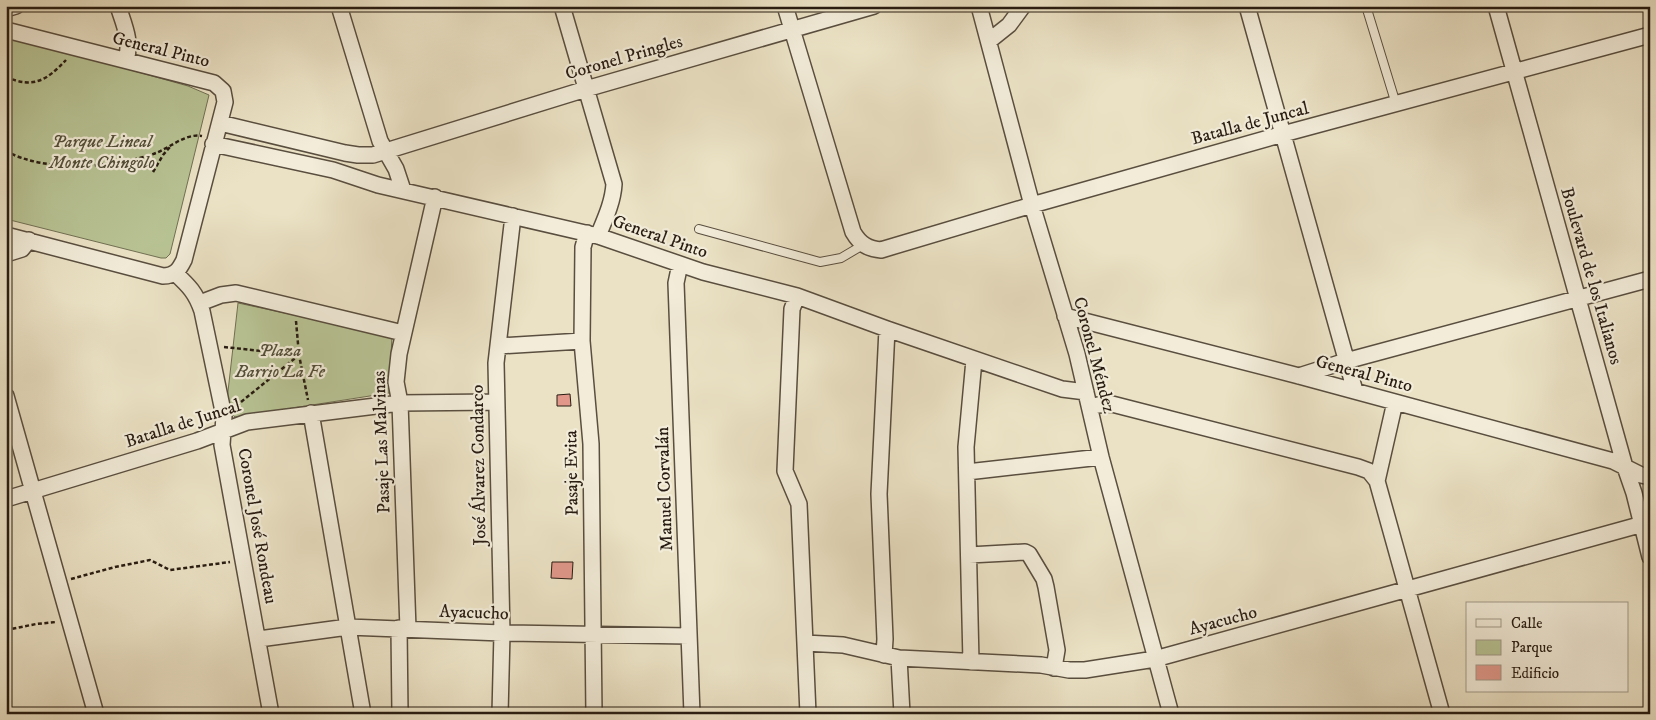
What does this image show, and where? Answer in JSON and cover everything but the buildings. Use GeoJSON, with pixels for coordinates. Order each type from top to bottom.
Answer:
{"type":"FeatureCollection","features":[{"type":"Feature","properties":{"kind":"street"},"geometry":{"type":"LineString","coordinates":[[6,9],[16,6]]}},
{"type":"Feature","properties":{"kind":"street"},"geometry":{"type":"LineString","coordinates":[[118,6],[129,40],[126,60]]}},
{"type":"Feature","properties":{"kind":"street"},"geometry":{"type":"LineString","coordinates":[[339,6],[380,141],[396,169],[403,190]]}},
{"type":"Feature","properties":{"kind":"street"},"geometry":{"type":"LineString","coordinates":[[562,6],[586,89]]}},
{"type":"Feature","properties":{"kind":"street"},"geometry":{"type":"LineString","coordinates":[[784,6],[853,232],[863,245]]}},
{"type":"Feature","properties":{"kind":"street","name":"Coronel Pringles"},"geometry":{"type":"LineString","coordinates":[[386,152],[586,89],[874,6]]}},
{"type":"Feature","properties":{"kind":"street","name":"Coronel Méndez"},"geometry":{"type":"LineString","coordinates":[[979,6],[1032,205],[1077,354],[1101,458],[1171,714]]}},
{"type":"Feature","properties":{"kind":"street"},"geometry":{"type":"LineString","coordinates":[[989,41],[1009,25],[1023,6]]}},
{"type":"Feature","properties":{"kind":"street"},"geometry":{"type":"LineString","coordinates":[[1247,6],[1355,391]]}},
{"type":"Feature","properties":{"kind":"street","name":"Boulevard de los Italianos"},"geometry":{"type":"LineString","coordinates":[[1496,6],[1625,467],[1646,524],[1650,556]]}},
{"type":"Feature","properties":{"kind":"street","name":"General Pinto"},"geometry":{"type":"LineString","coordinates":[[6,30],[214,83],[220,87],[225,96],[220,123]]}},
{"type":"Feature","properties":{"kind":"street","name":"Batalla de Juncal"},"geometry":{"type":"LineString","coordinates":[[863,245],[871,249],[881,250],[1283,134],[1650,35]]}},
{"type":"Feature","properties":{"kind":"street","name":"Pasaje Evita"},"geometry":{"type":"LineString","coordinates":[[586,89],[614,184],[614,193],[593,235],[582,247],[582,340],[591,444],[594,714]]}},
{"type":"Feature","properties":{"kind":"street"},"geometry":{"type":"LineString","coordinates":[[6,235],[163,276],[170,276],[175,273],[184,260],[220,123],[345,153],[373,155],[386,152]]}},
{"type":"Feature","properties":{"kind":"street","name":"General Pinto"},"geometry":{"type":"LineString","coordinates":[[214,142],[332,170],[378,185],[593,235],[703,272],[797,296],[974,360],[1062,389],[1086,392]]}},
{"type":"Feature","properties":{"kind":"street","name":"Pasaje Las Malvinas"},"geometry":{"type":"LineString","coordinates":[[400,714],[403,628],[400,403],[396,382],[403,334],[435,197]]}},
{"type":"Feature","properties":{"kind":"street","name":"José Álvarez Condarco"},"geometry":{"type":"LineString","coordinates":[[500,714],[502,633],[496,362],[513,216]]}},
{"type":"Feature","properties":{"kind":"street"},"geometry":{"type":"LineString","coordinates":[[6,254],[22,249],[29,240]]}},
{"type":"Feature","properties":{"kind":"street","name":"Manuel Corvalán"},"geometry":{"type":"LineString","coordinates":[[680,264],[676,283],[692,714]]}},
{"type":"Feature","properties":{"kind":"street","name":"Coronel José Rondeau"},"geometry":{"type":"LineString","coordinates":[[175,273],[191,288],[200,303],[224,423],[222,445],[271,714]]}},
{"type":"Feature","properties":{"kind":"street"},"geometry":{"type":"LineString","coordinates":[[1299,376],[1346,361],[1650,279]]}},
{"type":"Feature","properties":{"kind":"street"},"geometry":{"type":"LineString","coordinates":[[200,303],[221,295],[236,293],[403,334]]}},
{"type":"Feature","properties":{"kind":"street"},"geometry":{"type":"LineString","coordinates":[[797,296],[792,309],[785,471],[799,504],[808,714]]}},
{"type":"Feature","properties":{"kind":"street","name":"General Pinto"},"geometry":{"type":"LineString","coordinates":[[1066,316],[1299,376],[1613,461],[1650,477]]}},
{"type":"Feature","properties":{"kind":"street"},"geometry":{"type":"LineString","coordinates":[[887,329],[879,494],[885,639],[892,657],[902,714]]}},
{"type":"Feature","properties":{"kind":"street"},"geometry":{"type":"LineString","coordinates":[[498,346],[582,340]]}},
{"type":"Feature","properties":{"kind":"street"},"geometry":{"type":"LineString","coordinates":[[971,662],[966,446],[974,360]]}},
{"type":"Feature","properties":{"kind":"street"},"geometry":{"type":"LineString","coordinates":[[6,396],[96,714]]}},
{"type":"Feature","properties":{"kind":"street","name":"Batalla de Juncal"},"geometry":{"type":"LineString","coordinates":[[6,499],[197,441],[224,423],[247,422],[400,403],[496,402]]}},
{"type":"Feature","properties":{"kind":"street"},"geometry":{"type":"LineString","coordinates":[[1395,402],[1373,476],[1408,589],[1442,714]]}},
{"type":"Feature","properties":{"kind":"street"},"geometry":{"type":"LineString","coordinates":[[1090,407],[1112,404],[1358,467],[1373,476]]}},
{"type":"Feature","properties":{"kind":"street"},"geometry":{"type":"LineString","coordinates":[[311,413],[363,714]]}},
{"type":"Feature","properties":{"kind":"street"},"geometry":{"type":"LineString","coordinates":[[967,472],[1101,458]]}},
{"type":"Feature","properties":{"kind":"street","name":"Ayacucho"},"geometry":{"type":"LineString","coordinates":[[805,643],[843,645],[892,657],[1040,665],[1068,670],[1085,670],[1155,659],[1646,524]]}},
{"type":"Feature","properties":{"kind":"street"},"geometry":{"type":"LineString","coordinates":[[969,555],[1025,552],[1029,554],[1044,578],[1046,587],[1057,650],[1054,668]]}},
{"type":"Feature","properties":{"kind":"street","name":"Ayacucho"},"geometry":{"type":"LineString","coordinates":[[258,639],[348,628],[689,636]]}},
{"type":"Feature","properties":{"kind":"lane"},"geometry":{"type":"LineString","coordinates":[[1366,6],[1396,104]]}},
{"type":"Feature","properties":{"kind":"lane"},"geometry":{"type":"LineString","coordinates":[[699,229],[820,262],[840,258],[863,245]]}},
{"type":"Feature","properties":{"kind":"path"},"geometry":{"type":"LineString","coordinates":[[6,77],[27,84],[36,82],[54,72],[78,48]]}},
{"type":"Feature","properties":{"kind":"path"},"geometry":{"type":"LineString","coordinates":[[6,151],[24,159],[75,166],[122,161],[156,153],[191,136],[214,142]]}},
{"type":"Feature","properties":{"kind":"path"},"geometry":{"type":"LineString","coordinates":[[153,172],[171,146]]}},
{"type":"Feature","properties":{"kind":"path"},"geometry":{"type":"LineString","coordinates":[[294,307],[299,355],[311,413]]}},
{"type":"Feature","properties":{"kind":"path"},"geometry":{"type":"LineString","coordinates":[[209,346],[299,355]]}},
{"type":"Feature","properties":{"kind":"path"},"geometry":{"type":"LineString","coordinates":[[224,423],[299,355]]}},
{"type":"Feature","properties":{"kind":"path"},"geometry":{"type":"LineString","coordinates":[[60,582],[115,567],[150,560],[170,570],[244,560]]}},
{"type":"Feature","properties":{"kind":"path"},"geometry":{"type":"LineString","coordinates":[[6,630],[70,620]]}},
{"type":"Feature","properties":{"kind":"green space","name":"Parque Lineal Monte Chingolo"},"geometry":{"type":"Polygon","coordinates":[[[6,35],[188,86],[209,95],[170,254],[166,258],[6,219],[6,35]]]}},
{"type":"Feature","properties":{"kind":"green space","name":"Plaza Barrio La Fe"},"geometry":{"type":"Polygon","coordinates":[[[238,303],[392,336],[389,393],[235,417],[226,409],[238,303]]]}}]}
